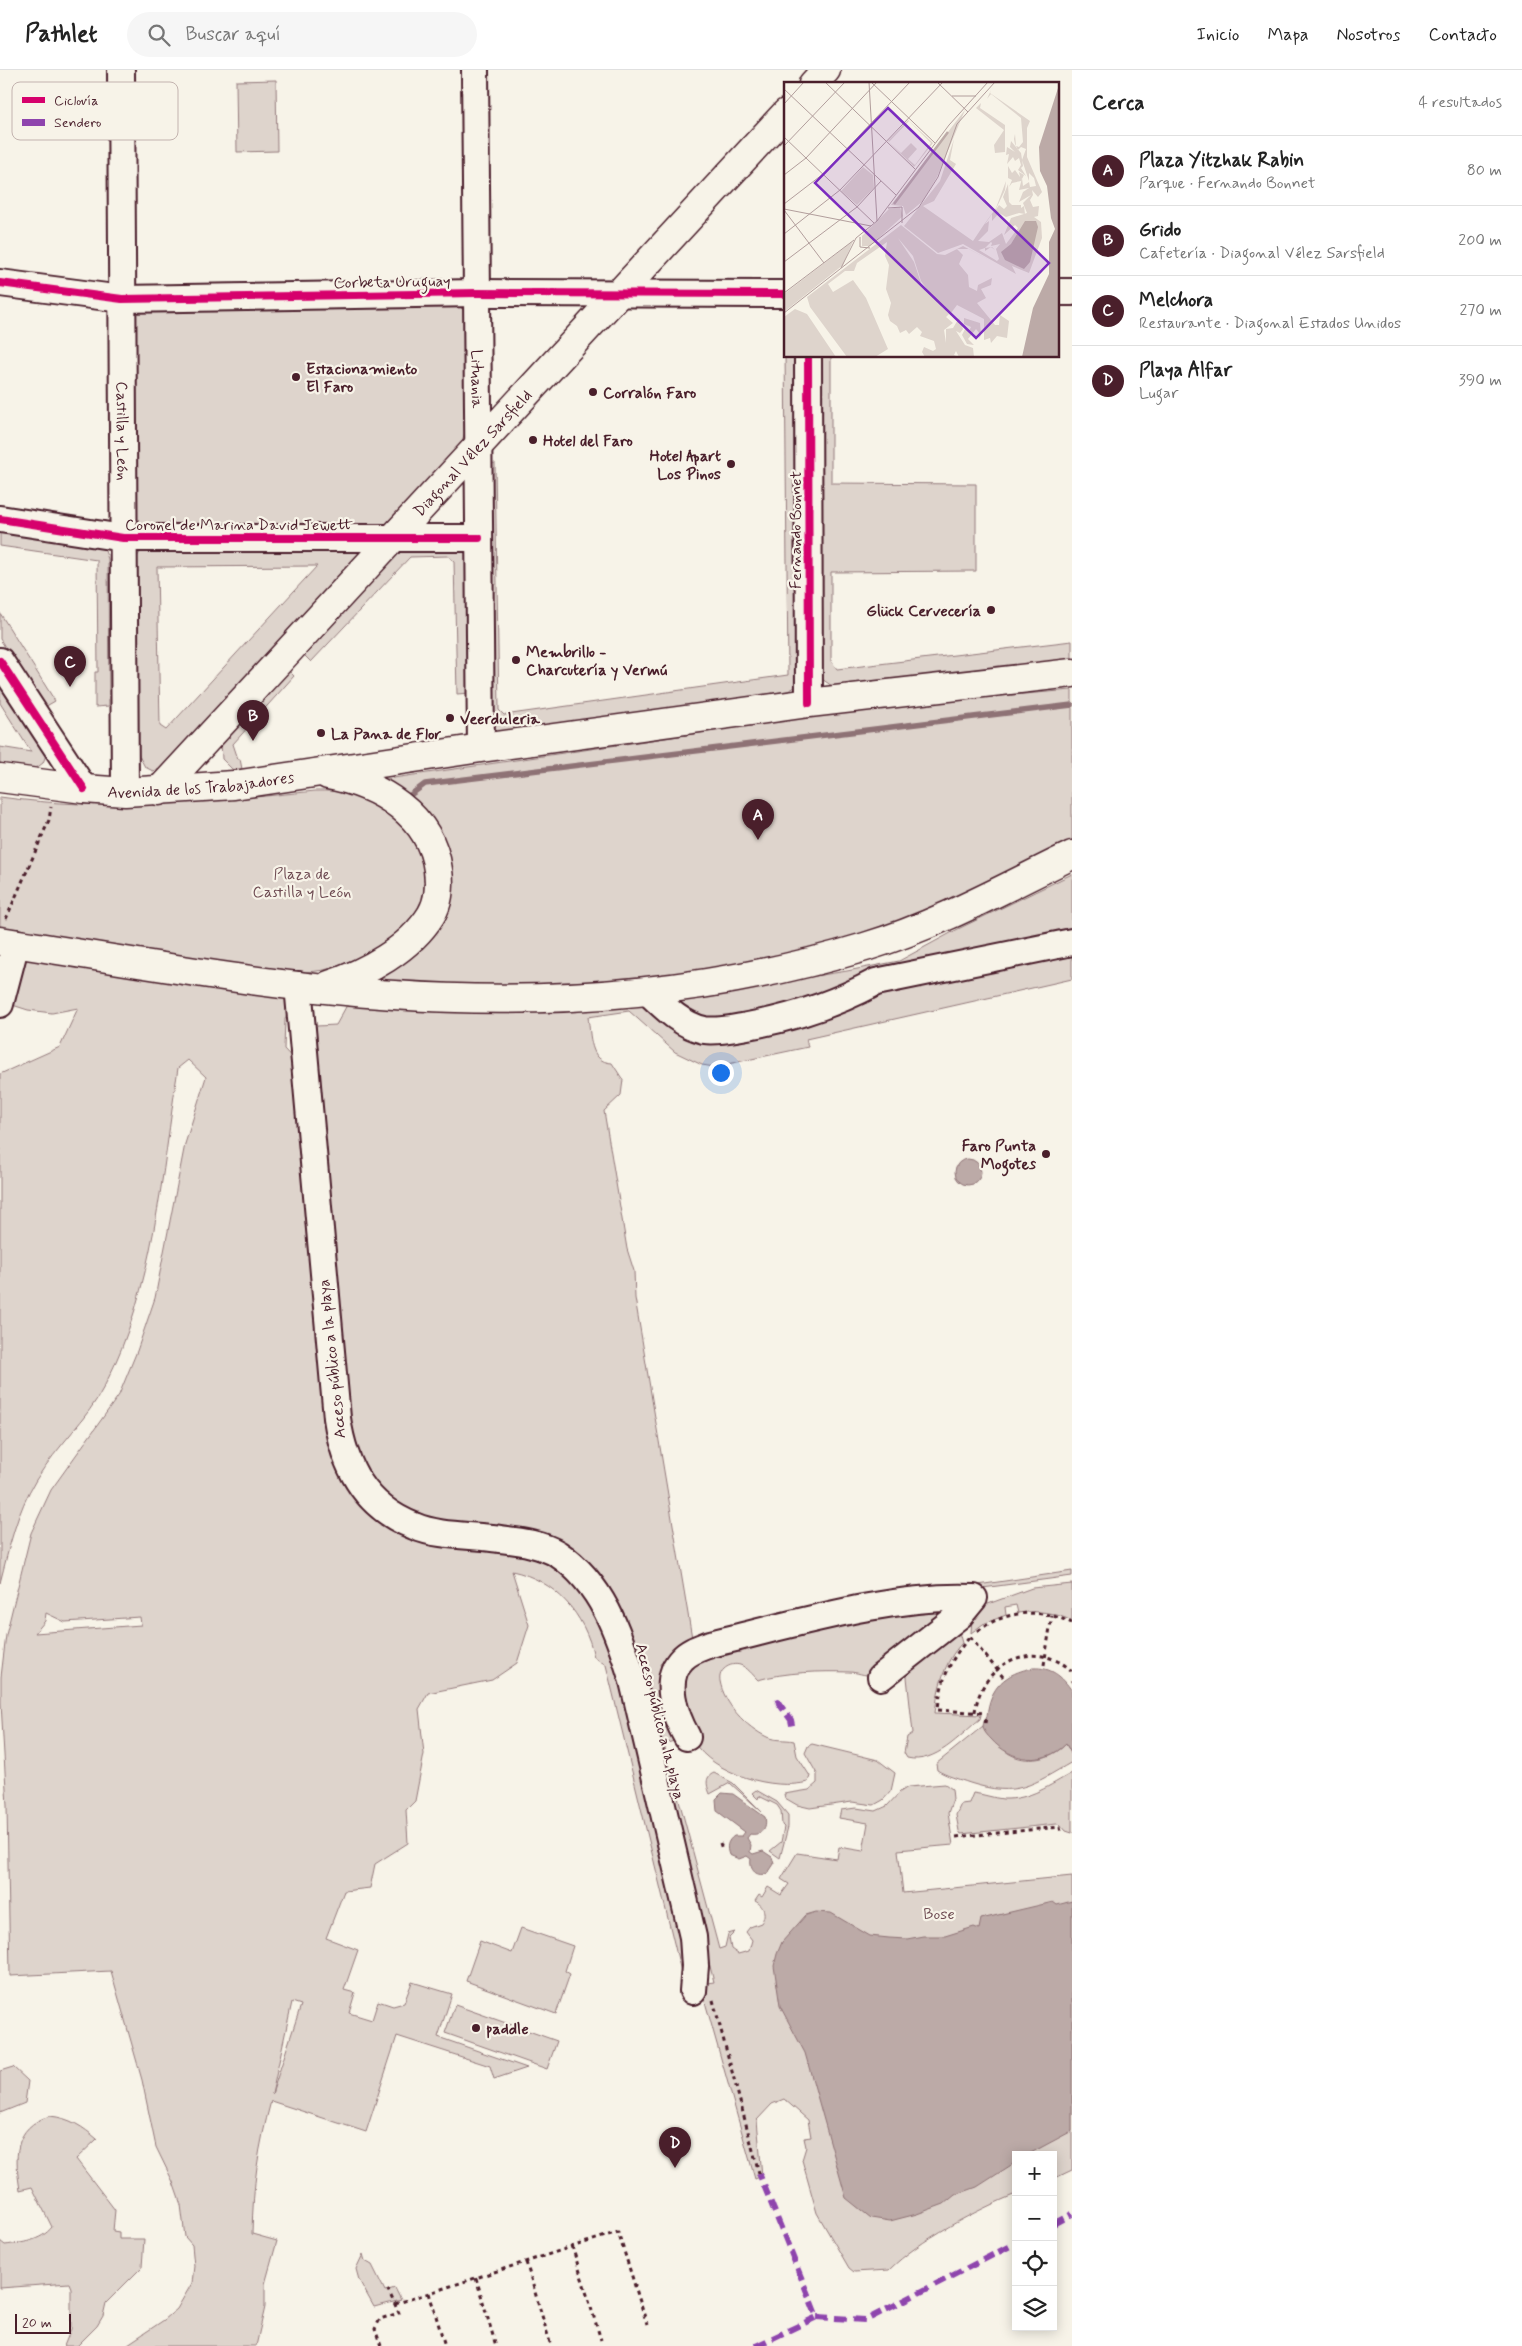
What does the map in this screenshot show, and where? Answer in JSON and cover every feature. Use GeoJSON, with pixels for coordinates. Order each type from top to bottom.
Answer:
{"type":"FeatureCollection","features":[{"type":"Feature","properties":{"kind":"main road"},"geometry":{"type":"LineString","coordinates":[[815,82],[826,70]]}},
{"type":"Feature","properties":{"kind":"main road","name":"Diagonal Vélez Sarsfield"},"geometry":{"type":"LineString","coordinates":[[159,791],[784,116]]}},
{"type":"Feature","properties":{"kind":"main road","name":"Avenida de los Trabajadores"},"geometry":{"type":"LineString","coordinates":[[0,778],[84,790],[125,792],[234,784],[809,703],[1072,673]]}},
{"type":"Feature","properties":{"kind":"main road"},"geometry":{"type":"LineString","coordinates":[[309,986],[355,977],[375,966],[421,929],[432,914],[438,895],[440,879],[433,847],[425,832],[400,805],[384,793],[353,780],[313,773]]}},
{"type":"Feature","properties":{"kind":"main road"},"geometry":{"type":"LineString","coordinates":[[7,936],[103,956],[309,986],[394,995],[562,998],[647,991],[745,975],[866,946],[916,929],[962,909],[1072,855]]}},
{"type":"Feature","properties":{"kind":"street","name":"Lituania"},"geometry":{"type":"LineString","coordinates":[[475,70],[481,748]]}},
{"type":"Feature","properties":{"kind":"street","name":"Castilla y León"},"geometry":{"type":"LineString","coordinates":[[121,140],[125,792]]}},
{"type":"Feature","properties":{"kind":"street","name":"Corbeta Uruguay"},"geometry":{"type":"LineString","coordinates":[[0,283],[122,299],[477,293],[784,294]]}},
{"type":"Feature","properties":{"kind":"street","name":"Fernando Bonnet"},"geometry":{"type":"LineString","coordinates":[[808,358],[809,703]]}},
{"type":"Feature","properties":{"kind":"street","name":"Coronel de Marina David Jewett"},"geometry":{"type":"LineString","coordinates":[[0,519],[123,538],[479,538]]}},
{"type":"Feature","properties":{"kind":"street"},"geometry":{"type":"LineString","coordinates":[[0,661],[84,790]]}},
{"type":"Feature","properties":{"kind":"street"},"geometry":{"type":"LineString","coordinates":[[0,1004],[7,936]]}},
{"type":"Feature","properties":{"kind":"street"},"geometry":{"type":"LineString","coordinates":[[647,991],[685,1022],[703,1030],[721,1030],[781,1021],[849,997],[876,982],[1072,942]]}},
{"type":"Feature","properties":{"kind":"street"},"geometry":{"type":"LineString","coordinates":[[309,986],[337,1418],[344,1454],[362,1488],[394,1516],[415,1527],[433,1531],[524,1542],[541,1546],[557,1554],[573,1566],[597,1594],[622,1646],[633,1681],[693,1937],[695,1966],[703,1995]]}},
{"type":"Feature","properties":{"kind":"street"},"geometry":{"type":"LineString","coordinates":[[687,1737],[675,1711],[673,1680],[674,1672],[682,1659],[698,1649],[710,1644],[826,1616],[887,1605],[950,1597],[974,1598],[960,1615],[881,1677]]}},
{"type":"Feature","properties":{"kind":"path"},"geometry":{"type":"LineString","coordinates":[[7,936],[49,820],[54,786]]}},
{"type":"Feature","properties":{"kind":"path"},"geometry":{"type":"LineString","coordinates":[[985,1723],[985,1715],[975,1712],[938,1710],[939,1694],[950,1664],[970,1637],[984,1625],[999,1618],[1032,1612],[1052,1615],[1072,1623]]}},
{"type":"Feature","properties":{"kind":"path"},"geometry":{"type":"LineString","coordinates":[[1044,1665],[1052,1615]]}},
{"type":"Feature","properties":{"kind":"path"},"geometry":{"type":"LineString","coordinates":[[970,1637],[1003,1677]]}},
{"type":"Feature","properties":{"kind":"path"},"geometry":{"type":"LineString","coordinates":[[975,1712],[980,1694],[996,1669],[1010,1659],[1032,1655],[1046,1657],[1060,1662],[1072,1670]]}},
{"type":"Feature","properties":{"kind":"path"},"geometry":{"type":"LineString","coordinates":[[956,1837],[1060,1827],[1061,1834]]}},
{"type":"Feature","properties":{"kind":"path"},"geometry":{"type":"LineString","coordinates":[[720,1843],[722,1849]]}},
{"type":"Feature","properties":{"kind":"path"},"geometry":{"type":"LineString","coordinates":[[703,1995],[759,2173]]}},
{"type":"Feature","properties":{"kind":"path"},"geometry":{"type":"LineString","coordinates":[[395,2304],[618,2232],[647,2324]]}},
{"type":"Feature","properties":{"kind":"path"},"geometry":{"type":"LineString","coordinates":[[572,2246],[601,2340]]}},
{"type":"Feature","properties":{"kind":"path"},"geometry":{"type":"LineString","coordinates":[[526,2262],[551,2346]]}},
{"type":"Feature","properties":{"kind":"path"},"geometry":{"type":"LineString","coordinates":[[476,2278],[496,2346]]}},
{"type":"Feature","properties":{"kind":"path"},"geometry":{"type":"LineString","coordinates":[[381,2346],[375,2328],[380,2319],[399,2313],[388,2290]]}},
{"type":"Feature","properties":{"kind":"path"},"geometry":{"type":"LineString","coordinates":[[429,2293],[445,2346]]}},
{"type":"Feature","properties":{"kind":"green space"},"geometry":{"type":"Polygon","coordinates":[[[276,80],[277,151],[237,152],[236,81],[276,80]]]}},
{"type":"Feature","properties":{"kind":"green space","name":"Estacionamiento El Faro"},"geometry":{"type":"Polygon","coordinates":[[[458,305],[465,312],[467,426],[462,441],[456,449],[386,524],[378,529],[134,527],[126,312],[458,305]]]}},
{"type":"Feature","properties":{"kind":"green space"},"geometry":{"type":"Polygon","coordinates":[[[785,358],[798,358],[797,686],[788,691],[498,733],[492,728],[486,464],[495,463],[499,710],[504,715],[788,675],[785,358]]]}},
{"type":"Feature","properties":{"kind":"green space"},"geometry":{"type":"Polygon","coordinates":[[[818,358],[831,358],[831,483],[976,484],[976,571],[831,572],[831,661],[837,669],[1072,641],[1072,659],[832,686],[822,679],[818,358]]]}},
{"type":"Feature","properties":{"kind":"green space"},"geometry":{"type":"Polygon","coordinates":[[[0,533],[101,548],[105,551],[108,559],[109,706],[95,707],[95,672],[98,672],[97,560],[0,546],[0,533]]]}},
{"type":"Feature","properties":{"kind":"green space"},"geometry":{"type":"Polygon","coordinates":[[[397,548],[464,549],[468,555],[470,693],[457,694],[454,561],[448,556],[410,557],[311,662],[300,651],[397,548]]]}},
{"type":"Feature","properties":{"kind":"green space"},"geometry":{"type":"Polygon","coordinates":[[[141,551],[359,551],[360,554],[164,768],[153,771],[145,767],[138,754],[135,560],[141,551]],[[317,566],[157,567],[160,726],[166,730],[317,566]]]}},
{"type":"Feature","properties":{"kind":"green space"},"geometry":{"type":"Polygon","coordinates":[[[0,613],[55,701],[43,708],[0,639],[0,613]]]}},
{"type":"Feature","properties":{"kind":"green space"},"geometry":{"type":"Polygon","coordinates":[[[285,667],[294,676],[233,744],[238,759],[240,759],[242,769],[233,770],[222,759],[221,741],[285,667]]]}},
{"type":"Feature","properties":{"kind":"green space"},"geometry":{"type":"Polygon","coordinates":[[[0,678],[46,755],[43,763],[35,769],[0,765],[0,747],[31,752],[0,703],[0,678]]]}},
{"type":"Feature","properties":{"kind":"green space"},"geometry":{"type":"Polygon","coordinates":[[[1072,690],[1072,840],[932,910],[883,928],[779,957],[703,971],[528,989],[370,981],[452,873],[444,841],[430,816],[409,796],[380,780],[883,706],[1072,690]]]}},
{"type":"Feature","properties":{"kind":"green space","name":"Plaza de Castilla y León"},"geometry":{"type":"Polygon","coordinates":[[[315,791],[348,793],[368,801],[383,810],[409,834],[419,848],[425,864],[427,880],[423,898],[416,911],[395,934],[367,953],[352,960],[324,970],[289,973],[0,928],[0,797],[79,804],[118,805],[197,802],[315,791]]]}},
{"type":"Feature","properties":{"kind":"green space","name":"Bose"},"geometry":{"type":"Polygon","coordinates":[[[1072,874],[1072,979],[806,1039],[808,1047],[714,1067],[702,1065],[675,1052],[629,1011],[588,1017],[592,1047],[595,1053],[604,1062],[612,1063],[623,1080],[621,1095],[604,1111],[627,1249],[634,1271],[635,1298],[692,1638],[931,1592],[1072,1571],[1072,1576],[975,1589],[669,1657],[660,1664],[684,1738],[664,1744],[719,1949],[725,1947],[728,1934],[735,1932],[729,1938],[731,1949],[738,1954],[749,1951],[752,1940],[746,1932],[750,1927],[761,1923],[764,1916],[761,1905],[755,1901],[759,1895],[762,1897],[768,1887],[781,1895],[789,1884],[781,1879],[797,1853],[837,1859],[839,1847],[863,1851],[868,1823],[839,1818],[841,1810],[856,1808],[876,1811],[887,1806],[900,1792],[908,1787],[945,1784],[952,1789],[953,1799],[948,1813],[953,1845],[898,1850],[903,1893],[1072,1876],[1072,2170],[1057,2177],[1057,2151],[1012,2151],[1012,2196],[984,2208],[932,2237],[889,2270],[854,2272],[849,2268],[817,2213],[802,2160],[806,2147],[804,2138],[811,2137],[808,2120],[784,2099],[772,2104],[757,2120],[762,2176],[755,2179],[700,1984],[714,1982],[632,1658],[593,1578],[451,1526],[394,1509],[352,1456],[311,1044],[317,1026],[336,1025],[347,1005],[765,984],[899,961],[958,929],[1072,874]]]}},
{"type":"Feature","properties":{"kind":"green space"},"geometry":{"type":"Polygon","coordinates":[[[0,953],[298,994],[285,1019],[284,1049],[299,1065],[329,1415],[366,1503],[518,1547],[570,1572],[610,1635],[690,1942],[684,1984],[606,1665],[594,1657],[590,1641],[583,1627],[566,1601],[542,1582],[512,1571],[529,1625],[517,1663],[492,1680],[428,1693],[419,1709],[424,1754],[415,1801],[406,1810],[408,1843],[375,1864],[370,1888],[344,1891],[326,1938],[358,1950],[344,1990],[355,1993],[349,2013],[372,2020],[378,2001],[393,2006],[404,2003],[412,1982],[452,1994],[438,2037],[527,2068],[494,2079],[490,2066],[397,2036],[366,2132],[271,2101],[257,2167],[252,2234],[277,2241],[265,2284],[265,2307],[256,2346],[125,2346],[177,2309],[192,2283],[194,2266],[192,2245],[185,2237],[181,2205],[173,2182],[156,2147],[142,2080],[111,1971],[10,1976],[7,1806],[1,1703],[1,1677],[6,1635],[31,1533],[51,1490],[119,1395],[137,1351],[155,1298],[185,1144],[206,1077],[188,1060],[178,1068],[154,1230],[135,1310],[122,1348],[98,1398],[44,1468],[29,1492],[14,1530],[0,1583],[0,1074],[60,1047],[78,1008],[52,1013],[28,1010],[0,1001],[0,953]],[[46,1613],[45,1621],[35,1633],[141,1625],[140,1617],[65,1622],[46,1613]],[[292,2002],[272,2094],[301,2005],[292,2002]]]}},
{"type":"Feature","properties":{"kind":"green space"},"geometry":{"type":"Polygon","coordinates":[[[1072,1584],[1072,1621],[1045,1612],[1018,1613],[1016,1605],[1005,1607],[1006,1615],[983,1624],[971,1633],[972,1618],[977,1608],[1032,1588],[1072,1584]]]}},
{"type":"Feature","properties":{"kind":"green space"},"geometry":{"type":"Polygon","coordinates":[[[953,1605],[872,1675],[849,1672],[815,1672],[779,1675],[758,1680],[740,1665],[732,1665],[723,1670],[720,1677],[722,1690],[737,1714],[751,1727],[767,1737],[794,1741],[797,1756],[810,1776],[808,1782],[779,1784],[745,1777],[715,1763],[694,1742],[686,1724],[676,1691],[695,1655],[703,1651],[953,1605]]]}},
{"type":"Feature","properties":{"kind":"green space"},"geometry":{"type":"Polygon","coordinates":[[[959,1632],[962,1643],[946,1667],[938,1694],[935,1713],[981,1715],[980,1719],[937,1753],[917,1759],[907,1758],[904,1753],[907,1737],[913,1733],[906,1668],[959,1632]]]}},
{"type":"Feature","properties":{"kind":"green space"},"geometry":{"type":"Polygon","coordinates":[[[983,1726],[985,1732],[1005,1751],[1015,1757],[1038,1759],[1046,1757],[1066,1744],[1072,1755],[1072,1762],[1035,1783],[1012,1789],[986,1787],[970,1783],[937,1770],[936,1764],[983,1726]]]}},
{"type":"Feature","properties":{"kind":"green space"},"geometry":{"type":"Polygon","coordinates":[[[812,1744],[878,1760],[895,1773],[891,1791],[883,1800],[874,1805],[852,1802],[810,1808],[797,1805],[785,1798],[784,1794],[809,1790],[817,1783],[817,1774],[805,1753],[808,1746],[812,1744]]]}},
{"type":"Feature","properties":{"kind":"green space"},"geometry":{"type":"Polygon","coordinates":[[[714,1773],[733,1783],[762,1812],[730,1783],[710,1794],[707,1785],[708,1779],[714,1773]]]}},
{"type":"Feature","properties":{"kind":"green space"},"geometry":{"type":"Polygon","coordinates":[[[1072,1773],[1072,1833],[1057,1824],[961,1834],[959,1831],[956,1815],[961,1804],[969,1803],[973,1793],[1013,1799],[1039,1791],[1072,1773]]]}},
{"type":"Feature","properties":{"kind":"green space"},"geometry":{"type":"Polygon","coordinates":[[[756,1790],[777,1802],[788,1815],[788,1827],[780,1858],[770,1851],[781,1842],[784,1827],[782,1825],[781,1811],[777,1805],[759,1796],[758,1799],[752,1793],[756,1790]]]}},
{"type":"Feature","properties":{"kind":"green space"},"geometry":{"type":"Polygon","coordinates":[[[521,1928],[573,1946],[565,1971],[570,1974],[556,2014],[466,1981],[480,1941],[512,1953],[521,1928]]]}},
{"type":"Feature","properties":{"kind":"green space"},"geometry":{"type":"Polygon","coordinates":[[[455,2005],[557,2041],[547,2069],[445,2033],[455,2005]]]}},
{"type":"Feature","properties":{"kind":"green space"},"geometry":{"type":"Polygon","coordinates":[[[13,2067],[28,2081],[25,2103],[0,2113],[0,2071],[13,2067]]]}},
{"type":"Feature","properties":{"kind":"green space"},"geometry":{"type":"Polygon","coordinates":[[[50,2116],[76,2124],[97,2139],[76,2159],[115,2210],[113,2231],[119,2232],[119,2239],[144,2239],[142,2267],[106,2303],[103,2316],[97,2326],[77,2346],[64,2346],[71,2329],[71,2288],[69,2283],[0,2288],[0,2241],[5,2245],[31,2240],[48,2232],[52,2227],[32,2187],[20,2190],[17,2166],[17,2155],[22,2136],[38,2121],[50,2116]]]}},
{"type":"Feature","properties":{"kind":"green space"},"geometry":{"type":"Polygon","coordinates":[[[363,2254],[365,2261],[372,2265],[385,2291],[395,2288],[401,2300],[374,2307],[359,2280],[356,2269],[363,2254]]]}},
{"type":"Feature","properties":{"kind":"shaded area"},"geometry":{"type":"Polygon","coordinates":[[[968,1159],[977,1163],[981,1172],[977,1181],[968,1185],[959,1181],[955,1172],[959,1163],[968,1159]]]}},
{"type":"Feature","properties":{"kind":"shaded area"},"geometry":{"type":"Polygon","coordinates":[[[1033,1668],[1045,1669],[1056,1673],[1072,1691],[1072,1755],[1066,1744],[1048,1756],[1028,1758],[1018,1756],[1008,1753],[999,1747],[984,1730],[983,1725],[987,1718],[995,1689],[1014,1674],[1033,1668]]]}},
{"type":"Feature","properties":{"kind":"shaded area"},"geometry":{"type":"Polygon","coordinates":[[[722,1793],[733,1794],[765,1817],[766,1821],[763,1830],[757,1834],[750,1834],[747,1838],[751,1845],[750,1852],[753,1854],[763,1851],[772,1857],[774,1864],[768,1873],[757,1874],[751,1867],[751,1859],[747,1856],[739,1859],[729,1855],[727,1847],[730,1840],[734,1836],[742,1836],[745,1832],[717,1811],[716,1799],[722,1793]]]}},
{"type":"Feature","properties":{"kind":"shaded area"},"geometry":{"type":"Polygon","coordinates":[[[1072,1901],[1072,2131],[1034,2151],[1012,2151],[1012,2165],[977,2187],[955,2195],[944,2204],[890,2221],[871,2218],[846,2198],[805,2053],[780,2006],[774,1966],[782,1942],[806,1915],[816,1912],[831,1913],[870,1936],[907,1939],[923,1936],[945,1936],[974,1927],[979,1929],[981,1919],[1053,1902],[1057,1905],[1072,1901]]]}},
{"type":"Feature","properties":{"kind":"waterway"},"geometry":{"type":"LineString","coordinates":[[409,796],[425,784],[1072,705]]}},
{"type":"Feature","properties":{"kind":"marked path"},"geometry":{"type":"LineString","coordinates":[[776,1703],[778,1702],[791,1720],[793,1730]]}},
{"type":"Feature","properties":{"kind":"marked path"},"geometry":{"type":"LineString","coordinates":[[756,2346],[817,2317],[759,2173]]}},
{"type":"Feature","properties":{"kind":"marked path"},"geometry":{"type":"LineString","coordinates":[[1057,2222],[1072,2214]]}},
{"type":"Feature","properties":{"kind":"marked path"},"geometry":{"type":"LineString","coordinates":[[817,2317],[866,2320],[1012,2245]]}},
{"type":"Feature","properties":{"kind":"cycle path"},"geometry":{"type":"LineString","coordinates":[[0,283],[122,299],[477,293],[784,294]]}},
{"type":"Feature","properties":{"kind":"cycle path"},"geometry":{"type":"LineString","coordinates":[[808,358],[809,703]]}},
{"type":"Feature","properties":{"kind":"cycle path"},"geometry":{"type":"LineString","coordinates":[[0,519],[123,538],[479,538]]}},
{"type":"Feature","properties":{"kind":"cycle path"},"geometry":{"type":"LineString","coordinates":[[0,661],[84,789]]}},
{"type":"Feature","properties":{"kind":"place","name":"Estacionamiento El Faro"},"geometry":{"type":"Point","coordinates":[296,377]}},
{"type":"Feature","properties":{"kind":"place","name":"Corralón Faro"},"geometry":{"type":"Point","coordinates":[593,392]}},
{"type":"Feature","properties":{"kind":"place","name":"Hotel del Faro"},"geometry":{"type":"Point","coordinates":[533,440]}},
{"type":"Feature","properties":{"kind":"place","name":"Hotel Apart Los Pinos"},"geometry":{"type":"Point","coordinates":[731,464]}},
{"type":"Feature","properties":{"kind":"place","name":"Glück Cervecería"},"geometry":{"type":"Point","coordinates":[991,610]}},
{"type":"Feature","properties":{"kind":"place","name":"Membrillo - Charcutería y Vermú"},"geometry":{"type":"Point","coordinates":[516,660]}},
{"type":"Feature","properties":{"kind":"place","name":"Melchora"},"geometry":{"type":"Point","coordinates":[70,687]}},
{"type":"Feature","properties":{"kind":"place","name":"Veerduleria"},"geometry":{"type":"Point","coordinates":[450,718]}},
{"type":"Feature","properties":{"kind":"place","name":"La Pana de Flor"},"geometry":{"type":"Point","coordinates":[321,733]}},
{"type":"Feature","properties":{"kind":"place","name":"Grido"},"geometry":{"type":"Point","coordinates":[253,741]}},
{"type":"Feature","properties":{"kind":"place","name":"Plaza Yitzhak Rabin"},"geometry":{"type":"Point","coordinates":[758,840]}},
{"type":"Feature","properties":{"kind":"place","name":"Faro Punta Mogotes"},"geometry":{"type":"Point","coordinates":[1046,1154]}},
{"type":"Feature","properties":{"kind":"place","name":"paddle"},"geometry":{"type":"Point","coordinates":[476,2028]}},
{"type":"Feature","properties":{"kind":"place","name":"Playa Alfar"},"geometry":{"type":"Point","coordinates":[675,2168]}}]}
